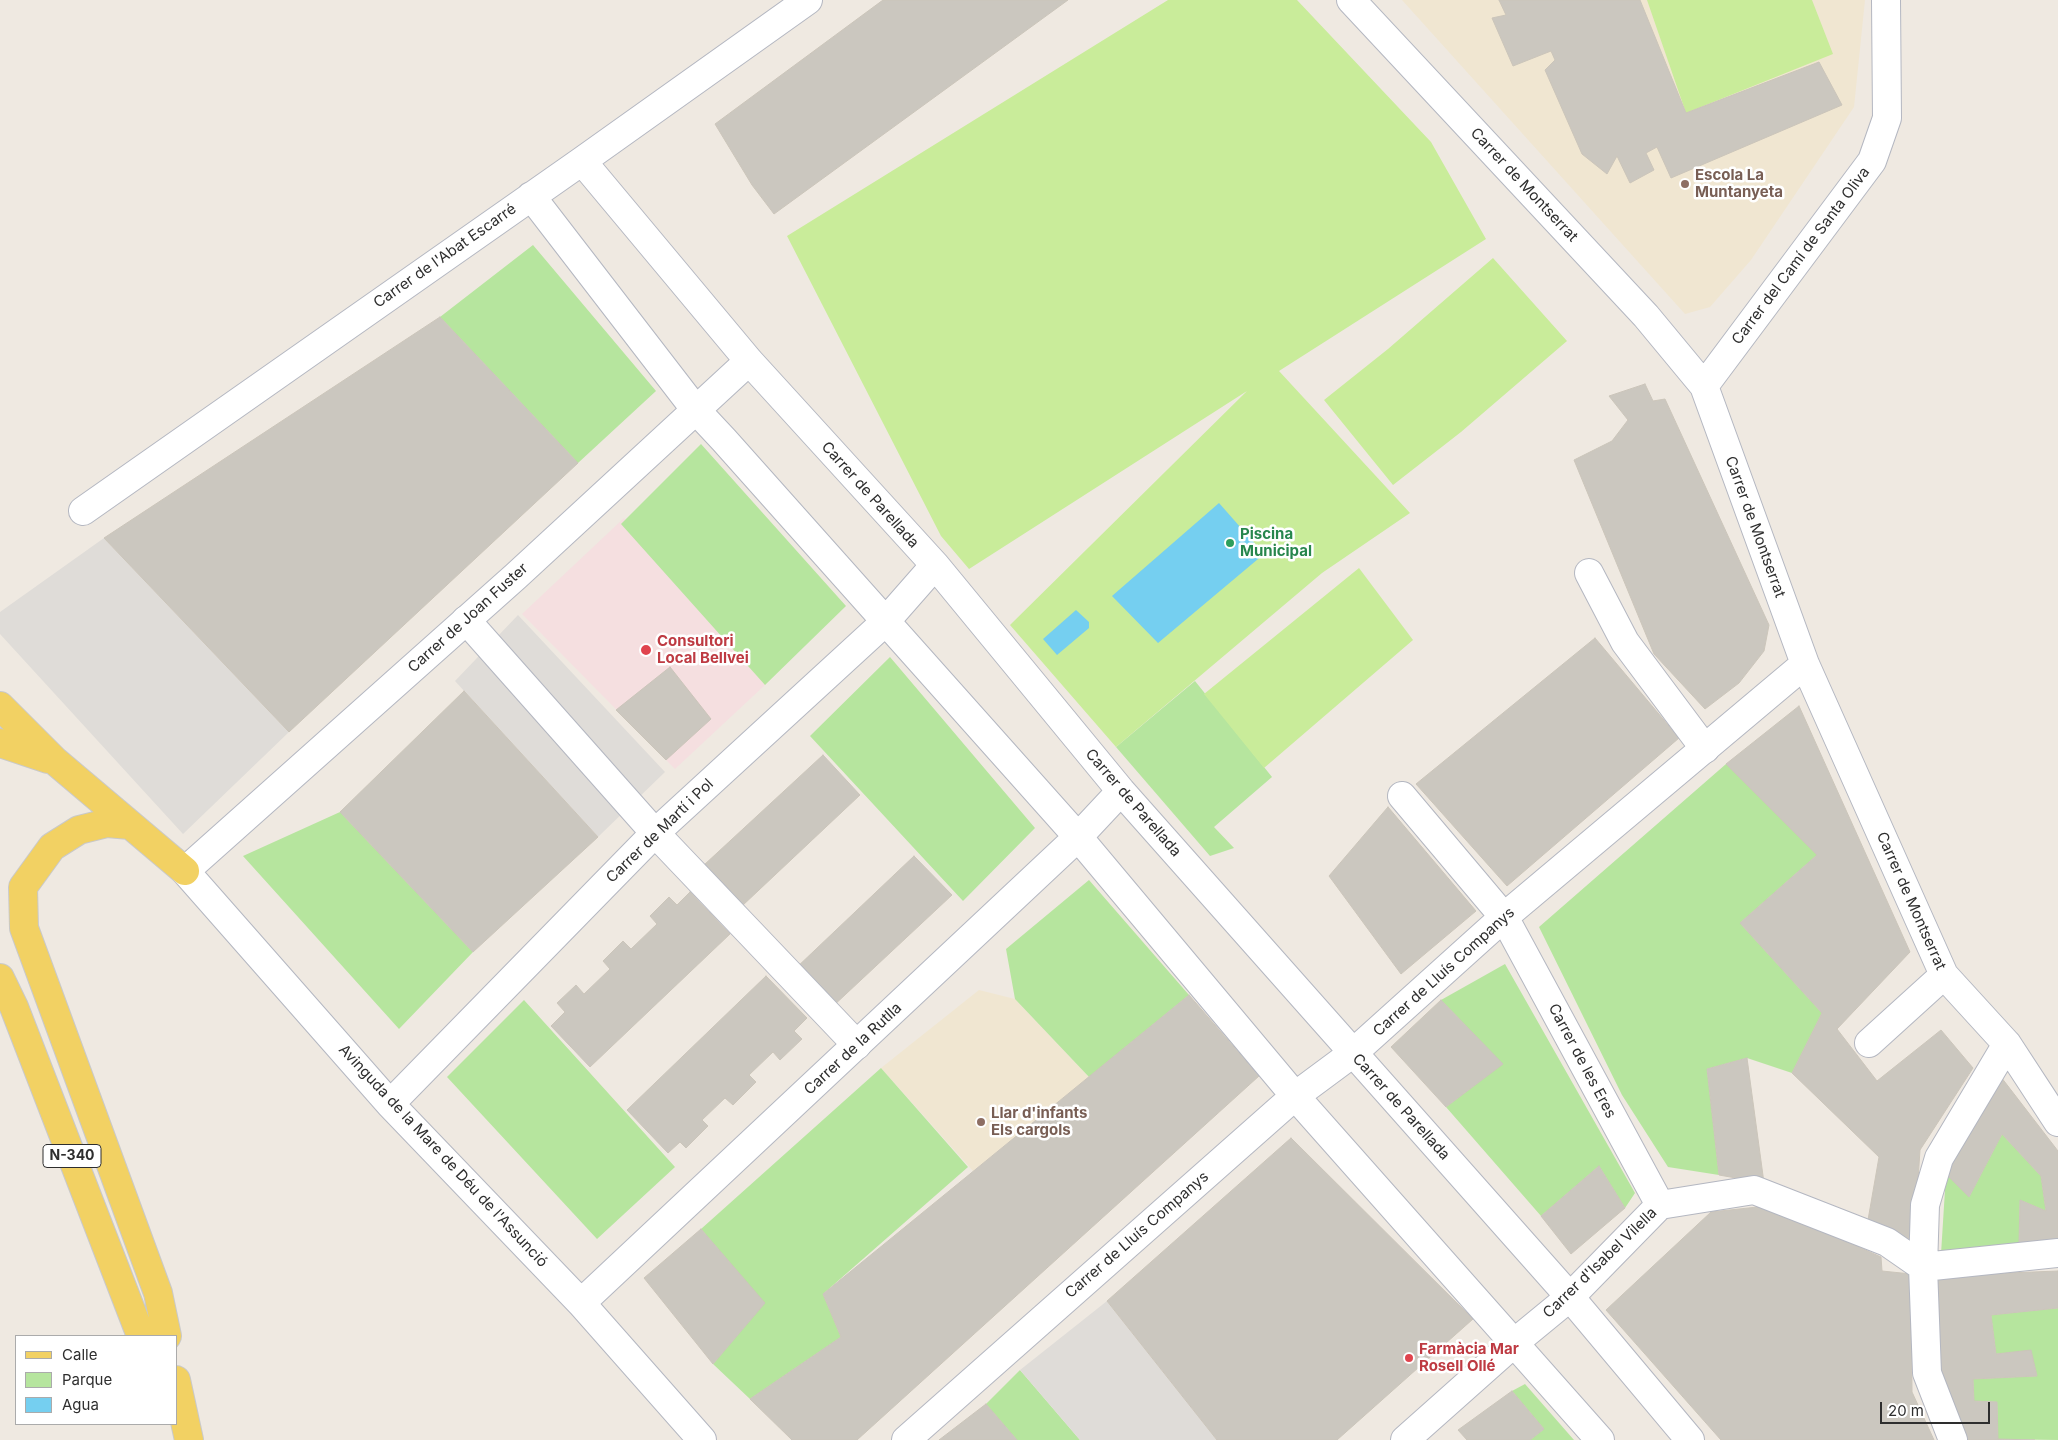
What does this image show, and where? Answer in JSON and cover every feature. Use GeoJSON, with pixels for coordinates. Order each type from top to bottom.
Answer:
{"type":"FeatureCollection","features":[{"type":"Feature","properties":{"kind":"main road"},"geometry":{"type":"LineString","coordinates":[[0,706],[54,761],[185,871]]}},
{"type":"Feature","properties":{"kind":"main road"},"geometry":{"type":"LineString","coordinates":[[0,743],[54,761]]}},
{"type":"Feature","properties":{"kind":"main road"},"geometry":{"type":"LineString","coordinates":[[130,825],[107,823],[79,830],[52,847],[23,887],[24,928],[158,1294],[167,1335]]}},
{"type":"Feature","properties":{"kind":"main road","name":"N-340"},"geometry":{"type":"LineString","coordinates":[[0,978],[14,1007],[141,1335]]}},
{"type":"Feature","properties":{"kind":"main road"},"geometry":{"type":"LineString","coordinates":[[178,1389],[189,1440]]}},
{"type":"Feature","properties":{"kind":"main road"},"geometry":{"type":"LineString","coordinates":[[174,1425],[181,1440]]}},
{"type":"Feature","properties":{"kind":"street","name":"Carrer de l'Abat Escarré"},"geometry":{"type":"LineString","coordinates":[[83,511],[808,0]]}},
{"type":"Feature","properties":{"kind":"street","name":"Carrer de Montserrat"},"geometry":{"type":"LineString","coordinates":[[1351,0],[1639,309],[1704,386],[1805,664],[1944,975],[2007,1044],[2058,1122]]}},
{"type":"Feature","properties":{"kind":"street","name":"Carrer del Camí de Santa Oliva"},"geometry":{"type":"LineString","coordinates":[[1704,386],[1872,161],[1887,118],[1886,0]]}},
{"type":"Feature","properties":{"kind":"street","name":"Carrer de Parellada"},"geometry":{"type":"LineString","coordinates":[[582,161],[749,361],[934,565],[1121,791],[1570,1297],[1690,1440]]}},
{"type":"Feature","properties":{"kind":"street"},"geometry":{"type":"LineString","coordinates":[[531,196],[695,409],[1078,837],[1295,1096],[1600,1440]]}},
{"type":"Feature","properties":{"kind":"street","name":"Carrer de Joan Fuster"},"geometry":{"type":"LineString","coordinates":[[185,871],[466,620],[749,361]]}},
{"type":"Feature","properties":{"kind":"street","name":"Carrer de Martí i Pol"},"geometry":{"type":"LineString","coordinates":[[390,1104],[655,833],[885,622],[934,565]]}},
{"type":"Feature","properties":{"kind":"street"},"geometry":{"type":"LineString","coordinates":[[1589,573],[1625,642],[1705,749]]}},
{"type":"Feature","properties":{"kind":"street"},"geometry":{"type":"LineString","coordinates":[[466,620],[655,833],[857,1045]]}},
{"type":"Feature","properties":{"kind":"street","name":"Carrer de Lluís Companys"},"geometry":{"type":"LineString","coordinates":[[906,1440],[1295,1096],[1353,1053],[1504,917],[1805,664]]}},
{"type":"Feature","properties":{"kind":"street","name":"Carrer de la Rutlla"},"geometry":{"type":"LineString","coordinates":[[582,1303],[1078,837],[1121,791]]}},
{"type":"Feature","properties":{"kind":"street","name":"Carrer de les Eres"},"geometry":{"type":"LineString","coordinates":[[1402,796],[1504,917],[1660,1205]]}},
{"type":"Feature","properties":{"kind":"street","name":"Avinguda de la Mare de Déu de l'Assunció"},"geometry":{"type":"LineString","coordinates":[[185,871],[390,1104],[582,1303],[702,1440]]}},
{"type":"Feature","properties":{"kind":"street"},"geometry":{"type":"LineString","coordinates":[[1869,1044],[1944,975]]}},
{"type":"Feature","properties":{"kind":"street"},"geometry":{"type":"LineString","coordinates":[[1953,1440],[1927,1374],[1923,1267],[1925,1206],[1939,1158],[2007,1044]]}},
{"type":"Feature","properties":{"kind":"street"},"geometry":{"type":"LineString","coordinates":[[1660,1205],[1754,1190],[1888,1242],[1923,1267],[2058,1253]]}},
{"type":"Feature","properties":{"kind":"street","name":"Carrer d'Isabel Vilella"},"geometry":{"type":"LineString","coordinates":[[1405,1440],[1514,1343],[1570,1297],[1660,1205]]}},
{"type":"Feature","properties":{"kind":"shaded area","name":"Escola La Muntanyeta"},"geometry":{"type":"Polygon","coordinates":[[[1402,0],[1865,0],[1854,107],[1751,260],[1710,307],[1685,314],[1402,0]]]}},
{"type":"Feature","properties":{"kind":"shaded area","name":"Consultori Local Bellvei"},"geometry":{"type":"Polygon","coordinates":[[[624,518],[765,685],[675,769],[522,614],[624,518]]]}},
{"type":"Feature","properties":{"kind":"shaded area"},"geometry":{"type":"Polygon","coordinates":[[[104,538],[289,732],[183,834],[0,634],[0,612],[104,538]]]}},
{"type":"Feature","properties":{"kind":"shaded area"},"geometry":{"type":"Polygon","coordinates":[[[518,615],[665,772],[598,837],[455,681],[518,615]]]}},
{"type":"Feature","properties":{"kind":"shaded area","name":"Llar d'infants Els cargols"},"geometry":{"type":"Polygon","coordinates":[[[979,990],[1015,999],[1089,1077],[973,1171],[881,1068],[979,990]]]}},
{"type":"Feature","properties":{"kind":"shaded area"},"geometry":{"type":"Polygon","coordinates":[[[1107,1301],[1217,1440],[1080,1440],[1020,1370],[1107,1301]]]}},
{"type":"Feature","properties":{"kind":"green space"},"geometry":{"type":"Polygon","coordinates":[[[1168,0],[1297,0],[1431,142],[1486,239],[1279,371],[1410,513],[1322,573],[1116,747],[1010,625],[1247,391],[969,569],[941,536],[787,236],[1168,0]]]}},
{"type":"Feature","properties":{"kind":"green space"},"geometry":{"type":"Polygon","coordinates":[[[1647,0],[1812,0],[1833,54],[1686,113],[1647,0]]]}},
{"type":"Feature","properties":{"kind":"green space"},"geometry":{"type":"Polygon","coordinates":[[[533,245],[656,391],[578,463],[440,317],[533,245]]]}},
{"type":"Feature","properties":{"kind":"green space"},"geometry":{"type":"Polygon","coordinates":[[[1493,258],[1567,341],[1461,432],[1393,485],[1324,400],[1388,349],[1493,258]]]}},
{"type":"Feature","properties":{"kind":"green space"},"geometry":{"type":"Polygon","coordinates":[[[701,444],[846,606],[765,685],[621,524],[701,444]]]}},
{"type":"Feature","properties":{"kind":"green space"},"geometry":{"type":"Polygon","coordinates":[[[1359,568],[1413,640],[1264,768],[1204,694],[1359,568]]]}},
{"type":"Feature","properties":{"kind":"green space"},"geometry":{"type":"Polygon","coordinates":[[[890,657],[1035,828],[963,901],[810,736],[890,657]]]}},
{"type":"Feature","properties":{"kind":"green space"},"geometry":{"type":"Polygon","coordinates":[[[1195,681],[1272,777],[1214,827],[1234,848],[1210,856],[1116,747],[1195,681]]]}},
{"type":"Feature","properties":{"kind":"green space"},"geometry":{"type":"Polygon","coordinates":[[[1726,764],[1817,855],[1740,923],[1822,1013],[1792,1073],[1747,1058],[1707,1069],[1719,1175],[1668,1167],[1622,1095],[1539,927],[1726,764]]]}},
{"type":"Feature","properties":{"kind":"green space"},"geometry":{"type":"Polygon","coordinates":[[[340,812],[473,952],[399,1029],[243,856],[340,812]]]}},
{"type":"Feature","properties":{"kind":"green space"},"geometry":{"type":"Polygon","coordinates":[[[1089,880],[1189,995],[1089,1077],[1015,999],[1006,949],[1089,880]]]}},
{"type":"Feature","properties":{"kind":"green space"},"geometry":{"type":"Polygon","coordinates":[[[1505,964],[1635,1193],[1625,1208],[1599,1166],[1541,1216],[1446,1107],[1502,1064],[1441,1000],[1505,964]]]}},
{"type":"Feature","properties":{"kind":"green space"},"geometry":{"type":"Polygon","coordinates":[[[524,1000],[675,1167],[597,1239],[447,1077],[524,1000]]]}},
{"type":"Feature","properties":{"kind":"green space"},"geometry":{"type":"Polygon","coordinates":[[[881,1068],[968,1167],[823,1294],[841,1337],[750,1399],[713,1364],[764,1303],[701,1229],[881,1068]]]}},
{"type":"Feature","properties":{"kind":"green space"},"geometry":{"type":"Polygon","coordinates":[[[2002,1134],[2041,1176],[2046,1211],[2020,1200],[2019,1243],[1941,1254],[1946,1174],[1969,1197],[2002,1134]]]}},
{"type":"Feature","properties":{"kind":"green space"},"geometry":{"type":"Polygon","coordinates":[[[2058,1308],[2058,1440],[1998,1439],[1997,1402],[1974,1401],[1973,1379],[2037,1376],[2030,1351],[1996,1354],[1991,1315],[2058,1308]]]}},
{"type":"Feature","properties":{"kind":"green space"},"geometry":{"type":"Polygon","coordinates":[[[1020,1370],[1080,1440],[1017,1440],[986,1404],[1020,1370]]]}},
{"type":"Feature","properties":{"kind":"green space"},"geometry":{"type":"Polygon","coordinates":[[[1525,1384],[1574,1440],[1530,1440],[1544,1429],[1512,1391],[1525,1384]]]}},
{"type":"Feature","properties":{"kind":"water"},"geometry":{"type":"Polygon","coordinates":[[[1219,503],[1264,554],[1158,643],[1112,596],[1219,503]]]}},
{"type":"Feature","properties":{"kind":"water"},"geometry":{"type":"Polygon","coordinates":[[[1076,610],[1089,622],[1089,628],[1057,655],[1043,639],[1076,610]]]}},
{"type":"Feature","properties":{"kind":"building"},"geometry":{"type":"Polygon","coordinates":[[[883,0],[1068,0],[774,214],[752,185],[715,124],[883,0]]]}},
{"type":"Feature","properties":{"kind":"building"},"geometry":{"type":"Polygon","coordinates":[[[1499,0],[1640,0],[1686,113],[1819,62],[1842,105],[1671,178],[1657,147],[1646,153],[1654,170],[1630,183],[1617,156],[1607,174],[1582,154],[1545,70],[1555,60],[1551,51],[1513,66],[1492,18],[1506,15],[1499,0]]]}},
{"type":"Feature","properties":{"kind":"building"},"geometry":{"type":"Polygon","coordinates":[[[440,317],[578,463],[289,732],[104,538],[440,317]]]}},
{"type":"Feature","properties":{"kind":"building"},"geometry":{"type":"Polygon","coordinates":[[[1645,384],[1653,401],[1665,399],[1769,625],[1764,651],[1739,683],[1705,709],[1654,654],[1574,460],[1612,441],[1628,420],[1609,396],[1645,384]]]}},
{"type":"Feature","properties":{"kind":"building"},"geometry":{"type":"Polygon","coordinates":[[[1595,638],[1679,738],[1507,886],[1416,784],[1595,638]]]}},
{"type":"Feature","properties":{"kind":"building"},"geometry":{"type":"Polygon","coordinates":[[[670,667],[711,719],[666,760],[616,710],[670,667]]]}},
{"type":"Feature","properties":{"kind":"building"},"geometry":{"type":"Polygon","coordinates":[[[464,691],[598,837],[473,952],[340,812],[464,691]]]}},
{"type":"Feature","properties":{"kind":"building"},"geometry":{"type":"Polygon","coordinates":[[[1799,706],[1910,952],[1837,1029],[1877,1081],[1941,1030],[1973,1068],[1920,1150],[1914,1241],[1868,1220],[1879,1157],[1792,1073],[1822,1013],[1740,923],[1817,855],[1726,764],[1799,706]]]}},
{"type":"Feature","properties":{"kind":"building"},"geometry":{"type":"Polygon","coordinates":[[[823,755],[860,795],[742,906],[704,865],[823,755]]]}},
{"type":"Feature","properties":{"kind":"building"},"geometry":{"type":"Polygon","coordinates":[[[1388,807],[1476,911],[1401,974],[1329,876],[1388,807]]]}},
{"type":"Feature","properties":{"kind":"building"},"geometry":{"type":"Polygon","coordinates":[[[914,856],[952,895],[831,1008],[795,969],[914,856]]]}},
{"type":"Feature","properties":{"kind":"building"},"geometry":{"type":"Polygon","coordinates":[[[690,892],[730,934],[590,1067],[551,1026],[565,1012],[557,1003],[576,985],[584,994],[610,969],[603,961],[623,941],[631,949],[657,924],[650,916],[669,897],[677,905],[690,892]]]}},
{"type":"Feature","properties":{"kind":"building"},"geometry":{"type":"Polygon","coordinates":[[[766,976],[807,1018],[794,1031],[802,1039],[780,1060],[773,1052],[749,1075],[756,1082],[733,1105],[725,1098],[702,1120],[708,1126],[686,1148],[680,1142],[668,1153],[627,1110],[766,976]]]}},
{"type":"Feature","properties":{"kind":"building"},"geometry":{"type":"Polygon","coordinates":[[[1189,995],[1259,1076],[857,1440],[792,1440],[750,1399],[841,1337],[823,1294],[1189,995]]]}},
{"type":"Feature","properties":{"kind":"building"},"geometry":{"type":"Polygon","coordinates":[[[1441,1000],[1503,1064],[1446,1107],[1391,1047],[1441,1000]]]}},
{"type":"Feature","properties":{"kind":"building"},"geometry":{"type":"Polygon","coordinates":[[[1747,1058],[1764,1183],[1719,1175],[1707,1069],[1747,1058]]]}},
{"type":"Feature","properties":{"kind":"building"},"geometry":{"type":"Polygon","coordinates":[[[2001,1077],[2058,1151],[2058,1239],[2019,1243],[2020,1200],[2046,1211],[2041,1176],[2002,1134],[1969,1197],[1946,1174],[2001,1077]]]}},
{"type":"Feature","properties":{"kind":"building"},"geometry":{"type":"Polygon","coordinates":[[[1291,1138],[1473,1319],[1337,1440],[1217,1440],[1107,1301],[1291,1138]]]}},
{"type":"Feature","properties":{"kind":"building"},"geometry":{"type":"Polygon","coordinates":[[[1599,1166],[1625,1208],[1571,1254],[1541,1216],[1599,1166]]]}},
{"type":"Feature","properties":{"kind":"building"},"geometry":{"type":"Polygon","coordinates":[[[1767,1206],[1881,1257],[1882,1271],[1911,1274],[1912,1392],[1934,1440],[1721,1440],[1606,1310],[1711,1212],[1767,1206]]]}},
{"type":"Feature","properties":{"kind":"building"},"geometry":{"type":"Polygon","coordinates":[[[701,1229],[765,1303],[713,1364],[644,1278],[701,1229]]]}},
{"type":"Feature","properties":{"kind":"building"},"geometry":{"type":"Polygon","coordinates":[[[2058,1271],[2058,1308],[1991,1315],[1996,1354],[2031,1350],[2037,1376],[1973,1379],[1974,1401],[1997,1402],[1998,1439],[2035,1440],[1968,1440],[1938,1374],[1932,1276],[2058,1271]]]}},
{"type":"Feature","properties":{"kind":"building"},"geometry":{"type":"Polygon","coordinates":[[[1512,1391],[1544,1429],[1530,1440],[1467,1440],[1458,1430],[1512,1391]]]}},
{"type":"Feature","properties":{"kind":"building"},"geometry":{"type":"Polygon","coordinates":[[[986,1404],[1017,1440],[939,1440],[986,1404]]]}},
{"type":"Feature","properties":{"kind":"place","name":"Escola La Muntanyeta"},"geometry":{"type":"Point","coordinates":[1685,184]}},
{"type":"Feature","properties":{"kind":"place","name":"Piscina Municipal"},"geometry":{"type":"Point","coordinates":[1230,543]}},
{"type":"Feature","properties":{"kind":"place","name":"Consultori Local Bellvei"},"geometry":{"type":"Point","coordinates":[646,650]}},
{"type":"Feature","properties":{"kind":"place","name":"Llar d'infants Els cargols"},"geometry":{"type":"Point","coordinates":[981,1122]}},
{"type":"Feature","properties":{"kind":"place","name":"Farmàcia Mar Rosell Ollé"},"geometry":{"type":"Point","coordinates":[1409,1358]}}]}
